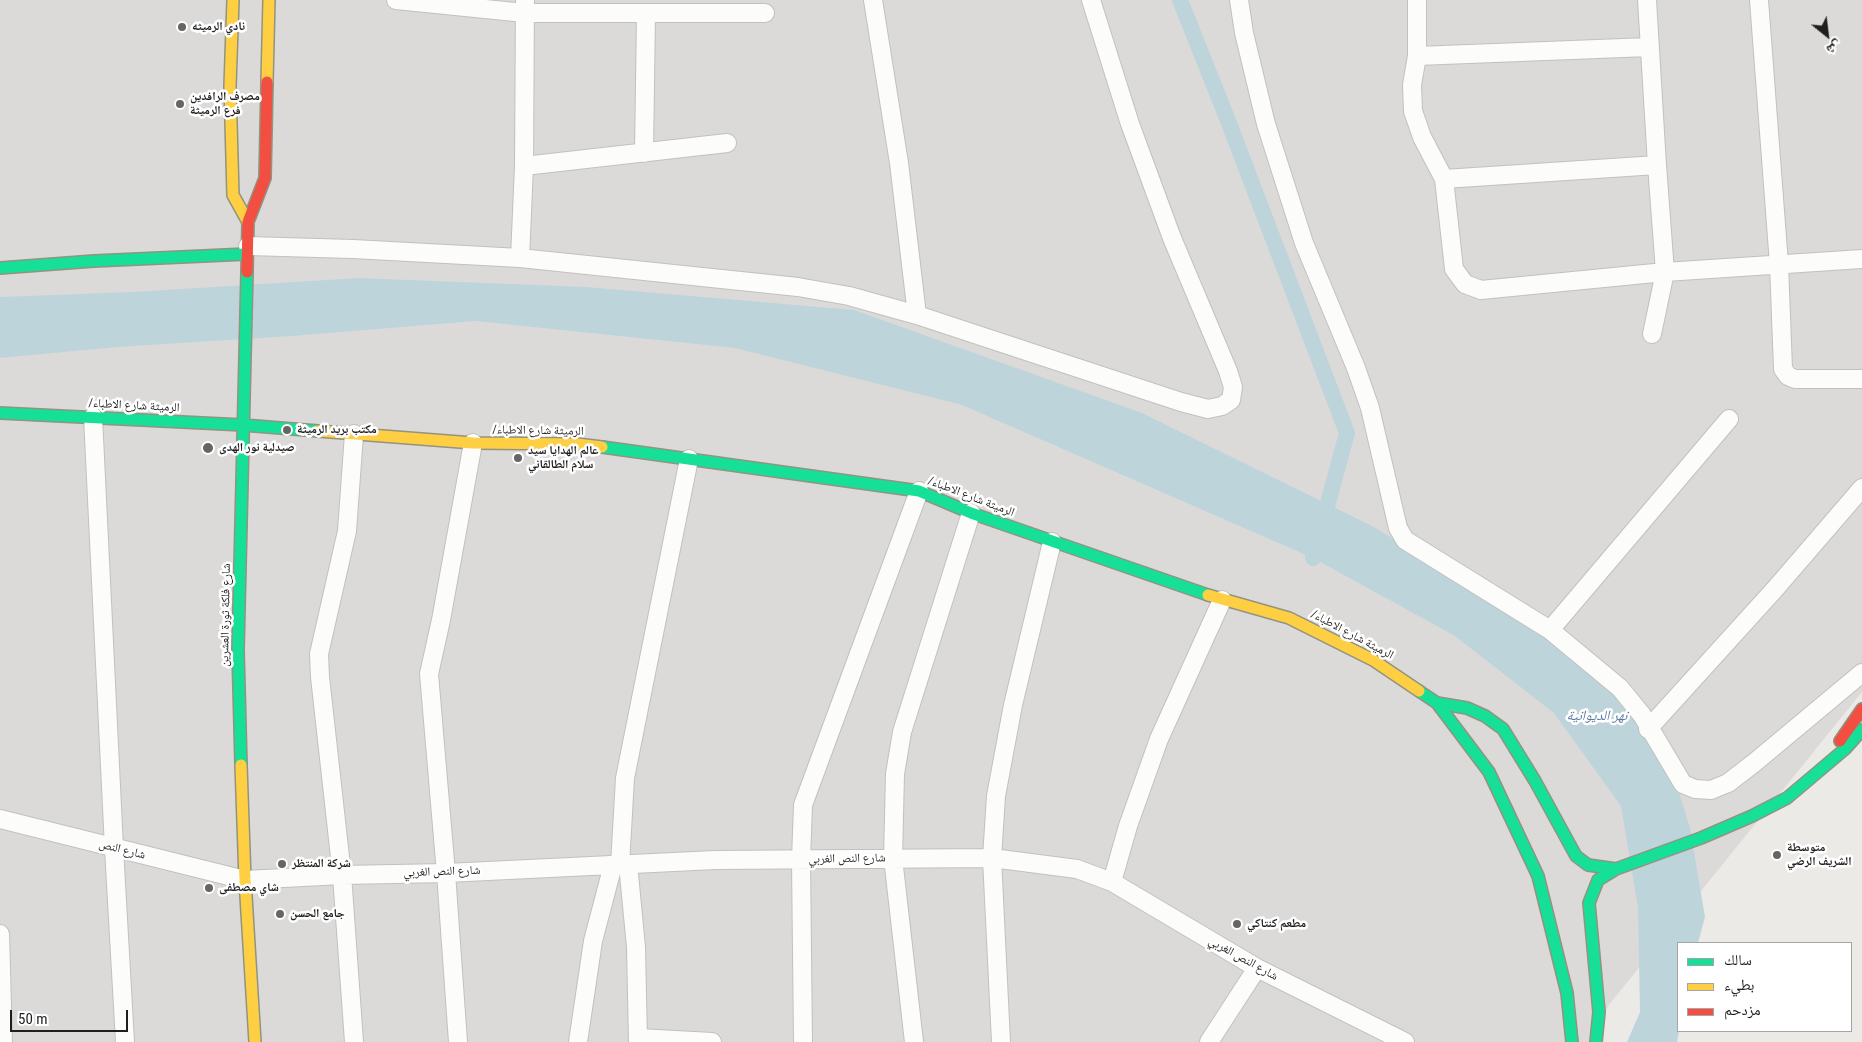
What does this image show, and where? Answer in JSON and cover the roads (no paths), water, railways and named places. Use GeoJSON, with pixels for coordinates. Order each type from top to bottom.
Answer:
{"type":"FeatureCollection","features":[{"type":"Feature","properties":{"kind":"street"},"geometry":{"type":"LineString","coordinates":[[233,0],[230,86],[233,195],[248,222]]}},
{"type":"Feature","properties":{"kind":"street"},"geometry":{"type":"LineString","coordinates":[[248,222],[265,178],[269,0]]}},
{"type":"Feature","properties":{"kind":"street"},"geometry":{"type":"LineString","coordinates":[[396,0],[646,14],[740,7],[765,13]]}},
{"type":"Feature","properties":{"kind":"street"},"geometry":{"type":"LineString","coordinates":[[873,0],[899,163],[917,316]]}},
{"type":"Feature","properties":{"kind":"street"},"geometry":{"type":"LineString","coordinates":[[0,268],[248,250],[353,249],[520,258],[798,287],[849,296],[917,316],[1181,402],[1208,409],[1222,406],[1231,400],[1233,387],[1228,371],[1172,238],[1130,124],[1091,0]]}},
{"type":"Feature","properties":{"kind":"street"},"geometry":{"type":"LineString","coordinates":[[1239,0],[1244,33],[1266,124],[1304,243],[1356,368],[1370,408],[1398,528],[1405,540],[1550,630],[1620,688],[1642,716],[1648,729],[1684,784],[1695,789],[1711,790],[1728,783],[1754,764],[1862,673]]}},
{"type":"Feature","properties":{"kind":"street"},"geometry":{"type":"LineString","coordinates":[[1417,0],[1417,56],[1412,85],[1413,111],[1422,137],[1444,179],[1454,269],[1465,284],[1481,290],[1665,272],[1862,259]]}},
{"type":"Feature","properties":{"kind":"street"},"geometry":{"type":"LineString","coordinates":[[1648,0],[1665,272],[1652,334]]}},
{"type":"Feature","properties":{"kind":"street"},"geometry":{"type":"LineString","coordinates":[[1759,0],[1779,264],[1783,369],[1788,376],[1795,379],[1862,379]]}},
{"type":"Feature","properties":{"kind":"street"},"geometry":{"type":"LineString","coordinates":[[520,258],[524,166],[525,7]]}},
{"type":"Feature","properties":{"kind":"street"},"geometry":{"type":"LineString","coordinates":[[644,153],[646,14]]}},
{"type":"Feature","properties":{"kind":"street"},"geometry":{"type":"LineString","coordinates":[[1417,56],[1650,47]]}},
{"type":"Feature","properties":{"kind":"street"},"geometry":{"type":"LineString","coordinates":[[524,166],[726,143]]}},
{"type":"Feature","properties":{"kind":"street"},"geometry":{"type":"LineString","coordinates":[[1444,179],[1657,165]]}},
{"type":"Feature","properties":{"kind":"street","name":"شارع فلكة ثورة العشرين"},"geometry":{"type":"LineString","coordinates":[[248,222],[238,650],[244,880],[255,1042]]}},
{"type":"Feature","properties":{"kind":"street"},"geometry":{"type":"LineString","coordinates":[[0,257],[94,261]]}},
{"type":"Feature","properties":{"kind":"street","name":"/الرميثة شارع الاطباء"},"geometry":{"type":"LineString","coordinates":[[0,413],[243,425],[473,443],[577,444],[918,491],[971,513],[1052,542],[1222,600],[1289,618],[1373,660],[1437,703],[1489,772],[1538,876],[1567,993],[1572,1042]]}},
{"type":"Feature","properties":{"kind":"street"},"geometry":{"type":"LineString","coordinates":[[93,418],[125,1042]]}},
{"type":"Feature","properties":{"kind":"street"},"geometry":{"type":"LineString","coordinates":[[1550,630],[1729,419]]}},
{"type":"Feature","properties":{"kind":"street"},"geometry":{"type":"LineString","coordinates":[[354,434],[347,531],[319,654],[342,875],[354,1042]]}},
{"type":"Feature","properties":{"kind":"street"},"geometry":{"type":"LineString","coordinates":[[458,1042],[446,873],[428,674],[441,620],[473,443]]}},
{"type":"Feature","properties":{"kind":"street"},"geometry":{"type":"LineString","coordinates":[[689,459],[625,778],[620,865],[636,947],[638,1040],[712,1042]]}},
{"type":"Feature","properties":{"kind":"street"},"geometry":{"type":"LineString","coordinates":[[1648,729],[1775,589],[1862,488]]}},
{"type":"Feature","properties":{"kind":"street"},"geometry":{"type":"LineString","coordinates":[[803,1042],[801,860],[804,805],[918,491]]}},
{"type":"Feature","properties":{"kind":"street"},"geometry":{"type":"LineString","coordinates":[[914,1042],[893,858],[895,774],[902,732],[971,513]]}},
{"type":"Feature","properties":{"kind":"street"},"geometry":{"type":"LineString","coordinates":[[1001,1042],[992,858],[996,796],[1013,704],[1052,542]]}},
{"type":"Feature","properties":{"kind":"street"},"geometry":{"type":"LineString","coordinates":[[1112,882],[1128,826],[1159,739],[1222,600]]}},
{"type":"Feature","properties":{"kind":"street"},"geometry":{"type":"LineString","coordinates":[[1437,703],[1467,708],[1485,716],[1503,729],[1535,781],[1576,856],[1588,865],[1616,869]]}},
{"type":"Feature","properties":{"kind":"street"},"geometry":{"type":"LineString","coordinates":[[1787,798],[1838,743],[1862,709]]}},
{"type":"Feature","properties":{"kind":"street"},"geometry":{"type":"LineString","coordinates":[[1596,1042],[1600,1012],[1589,903],[1598,880],[1616,869],[1701,838],[1752,816],[1787,798],[1845,749],[1862,730]]}},
{"type":"Feature","properties":{"kind":"street","name":"شارع النص"},"geometry":{"type":"LineString","coordinates":[[0,819],[244,880]]}},
{"type":"Feature","properties":{"kind":"street","name":"شارع النص الغربي"},"geometry":{"type":"LineString","coordinates":[[244,880],[342,875],[446,873],[714,860],[992,858],[1077,869],[1112,882],[1257,968],[1405,1042]]}},
{"type":"Feature","properties":{"kind":"street"},"geometry":{"type":"LineString","coordinates":[[578,1042],[593,941],[620,865]]}},
{"type":"Feature","properties":{"kind":"street"},"geometry":{"type":"LineString","coordinates":[[0,934],[4,1042]]}},
{"type":"Feature","properties":{"kind":"street"},"geometry":{"type":"LineString","coordinates":[[1209,1042],[1257,968]]}},
{"type":"Feature","properties":{"kind":"water","name":"نهر الديوانية"},"geometry":{"type":"Polygon","coordinates":[[[359,278],[586,287],[854,310],[1142,413],[1372,526],[1526,618],[1622,693],[1674,776],[1690,828],[1705,917],[1698,942],[1677,942],[1677,1032],[1679,1032],[1677,1042],[1627,1042],[1640,1012],[1638,907],[1621,806],[1554,713],[1455,636],[1313,558],[962,405],[735,348],[476,321],[292,336],[117,347],[0,358],[0,297],[134,292],[359,278]]]}},
{"type":"Feature","properties":{"kind":"waterway"},"geometry":{"type":"LineString","coordinates":[[1180,0],[1347,433],[1313,558]]}},
{"type":"Feature","properties":{"kind":"place","name":"نادي الرميثه"},"geometry":{"type":"Point","coordinates":[182,27]}},
{"type":"Feature","properties":{"kind":"place","name":"مصرف الرافدين فرع الرميثة"},"geometry":{"type":"Point","coordinates":[180,104]}},
{"type":"Feature","properties":{"kind":"place","name":"مكتب بريد الرميثة"},"geometry":{"type":"Point","coordinates":[287,430]}},
{"type":"Feature","properties":{"kind":"place","name":"صيدلية نور الهدى"},"geometry":{"type":"Point","coordinates":[208,448]}},
{"type":"Feature","properties":{"kind":"place","name":"عالم الهدايا سيد سلام الطالقاني"},"geometry":{"type":"Point","coordinates":[518,458]}},
{"type":"Feature","properties":{"kind":"place","name":"متوسطة الشريف الرضي"},"geometry":{"type":"Point","coordinates":[1777,855]}},
{"type":"Feature","properties":{"kind":"place","name":"شركة المنتظر"},"geometry":{"type":"Point","coordinates":[282,864]}},
{"type":"Feature","properties":{"kind":"place","name":"شاي مصطفى"},"geometry":{"type":"Point","coordinates":[209,888]}},
{"type":"Feature","properties":{"kind":"place","name":"جامع الحسن"},"geometry":{"type":"Point","coordinates":[280,914]}},
{"type":"Feature","properties":{"kind":"place","name":"مطعم كنتاكي"},"geometry":{"type":"Point","coordinates":[1237,924]}}]}
